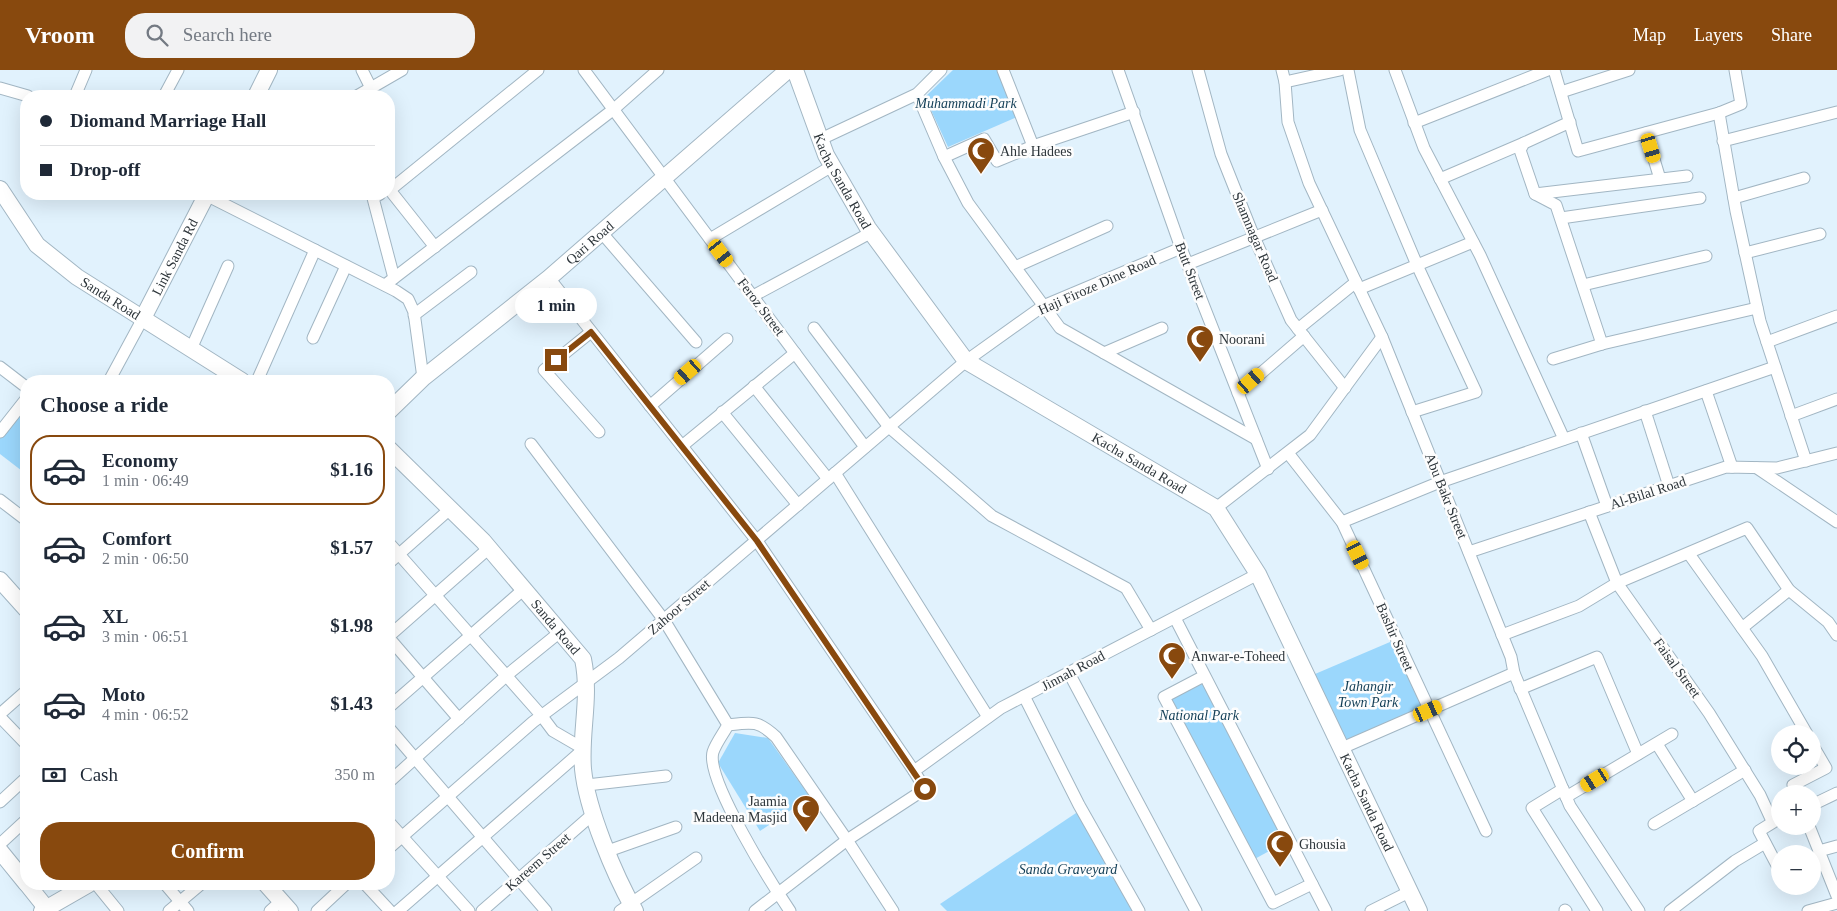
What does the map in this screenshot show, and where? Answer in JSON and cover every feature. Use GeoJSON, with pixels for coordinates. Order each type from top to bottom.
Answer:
{"type":"FeatureCollection","features":[{"type":"Feature","properties":{"kind":"main road"},"geometry":{"type":"LineString","coordinates":[[259,90],[269,70]]}},
{"type":"Feature","properties":{"kind":"main road","name":"Qari Road"},"geometry":{"type":"LineString","coordinates":[[395,405],[423,378],[549,278],[788,70]]}},
{"type":"Feature","properties":{"kind":"main road","name":"Kacha Sanda Road"},"geometry":{"type":"LineString","coordinates":[[795,70],[826,155],[832,166],[872,232],[966,361],[1216,508],[1258,574],[1419,911]]}},
{"type":"Feature","properties":{"kind":"main road","name":"Sanda Road"},"geometry":{"type":"LineString","coordinates":[[0,190],[37,246],[77,277],[142,320],[233,375]]}},
{"type":"Feature","properties":{"kind":"main road","name":"Link Sanda Rd"},"geometry":{"type":"LineString","coordinates":[[142,320],[203,200]]}},
{"type":"Feature","properties":{"kind":"main road","name":"Sanda Road"},"geometry":{"type":"LineString","coordinates":[[395,455],[489,548],[583,659],[588,681],[583,769],[593,814],[629,908]]}},
{"type":"Feature","properties":{"kind":"main road"},"geometry":{"type":"LineString","coordinates":[[0,580],[20,603]]}},
{"type":"Feature","properties":{"kind":"main road"},"geometry":{"type":"LineString","coordinates":[[1,852],[20,873]]}},
{"type":"Feature","properties":{"kind":"main road"},"geometry":{"type":"LineString","coordinates":[[33,890],[46,910],[79,890]]}},
{"type":"Feature","properties":{"kind":"main road"},"geometry":{"type":"LineString","coordinates":[[271,890],[280,908]]}},
{"type":"Feature","properties":{"kind":"street"},"geometry":{"type":"LineString","coordinates":[[78,90],[86,70]]}},
{"type":"Feature","properties":{"kind":"street"},"geometry":{"type":"LineString","coordinates":[[167,90],[178,70]]}},
{"type":"Feature","properties":{"kind":"street"},"geometry":{"type":"LineString","coordinates":[[362,70],[371,88]]}},
{"type":"Feature","properties":{"kind":"street"},"geometry":{"type":"LineString","coordinates":[[368,90],[402,70]]}},
{"type":"Feature","properties":{"kind":"street"},"geometry":{"type":"LineString","coordinates":[[395,182],[538,70]]}},
{"type":"Feature","properties":{"kind":"street","name":"Feroz Street"},"geometry":{"type":"LineString","coordinates":[[584,70],[865,447]]}},
{"type":"Feature","properties":{"kind":"street"},"geometry":{"type":"LineString","coordinates":[[385,285],[614,109],[658,70]]}},
{"type":"Feature","properties":{"kind":"street"},"geometry":{"type":"LineString","coordinates":[[821,139],[917,94],[941,70]]}},
{"type":"Feature","properties":{"kind":"street"},"geometry":{"type":"LineString","coordinates":[[1003,70],[1032,146]]}},
{"type":"Feature","properties":{"kind":"street","name":"Butt Street"},"geometry":{"type":"LineString","coordinates":[[1118,70],[1181,248],[1268,469]]}},
{"type":"Feature","properties":{"kind":"street","name":"Shamnagar Road"},"geometry":{"type":"LineString","coordinates":[[1198,70],[1221,154],[1254,237],[1291,320],[1344,388]]}},
{"type":"Feature","properties":{"kind":"street","name":"Abu Bakr Street"},"geometry":{"type":"LineString","coordinates":[[1282,70],[1285,82],[1288,122],[1309,182],[1382,337],[1511,657],[1520,689],[1564,793],[1638,911]]}},
{"type":"Feature","properties":{"kind":"street"},"geometry":{"type":"LineString","coordinates":[[1285,82],[1340,70]]}},
{"type":"Feature","properties":{"kind":"street"},"geometry":{"type":"LineString","coordinates":[[1348,70],[1360,130],[1417,265],[1476,392],[1412,412]]}},
{"type":"Feature","properties":{"kind":"street"},"geometry":{"type":"LineString","coordinates":[[1395,70],[1424,148],[1473,242],[1564,439]]}},
{"type":"Feature","properties":{"kind":"street"},"geometry":{"type":"LineString","coordinates":[[1414,123],[1548,70]]}},
{"type":"Feature","properties":{"kind":"street"},"geometry":{"type":"LineString","coordinates":[[1554,70],[1578,151],[1719,113],[1741,104],[1735,70]]}},
{"type":"Feature","properties":{"kind":"street"},"geometry":{"type":"LineString","coordinates":[[1561,92],[1629,70]]}},
{"type":"Feature","properties":{"kind":"street"},"geometry":{"type":"LineString","coordinates":[[0,88],[20,94]]}},
{"type":"Feature","properties":{"kind":"street"},"geometry":{"type":"LineString","coordinates":[[917,94],[944,157],[968,203],[1060,328],[1256,439]]}},
{"type":"Feature","properties":{"kind":"street"},"geometry":{"type":"LineString","coordinates":[[944,157],[984,139],[996,161],[1032,146],[1134,112]]}},
{"type":"Feature","properties":{"kind":"street"},"geometry":{"type":"LineString","coordinates":[[1723,141],[1837,112]]}},
{"type":"Feature","properties":{"kind":"street"},"geometry":{"type":"LineString","coordinates":[[1719,113],[1734,198],[1757,308],[1806,461]]}},
{"type":"Feature","properties":{"kind":"street"},"geometry":{"type":"LineString","coordinates":[[1440,179],[1570,122]]}},
{"type":"Feature","properties":{"kind":"street"},"geometry":{"type":"LineString","coordinates":[[1646,132],[1660,179]]}},
{"type":"Feature","properties":{"kind":"street"},"geometry":{"type":"LineString","coordinates":[[1524,143],[1520,150],[1535,194],[1556,205],[1602,344]]}},
{"type":"Feature","properties":{"kind":"street"},"geometry":{"type":"LineString","coordinates":[[710,239],[832,166]]}},
{"type":"Feature","properties":{"kind":"street"},"geometry":{"type":"LineString","coordinates":[[1535,194],[1687,176]]}},
{"type":"Feature","properties":{"kind":"street"},"geometry":{"type":"LineString","coordinates":[[1734,198],[1804,178]]}},
{"type":"Feature","properties":{"kind":"street"},"geometry":{"type":"LineString","coordinates":[[1561,218],[1700,198]]}},
{"type":"Feature","properties":{"kind":"street"},"geometry":{"type":"LineString","coordinates":[[218,200],[385,285],[408,299],[414,315],[423,378]]}},
{"type":"Feature","properties":{"kind":"street"},"geometry":{"type":"LineString","coordinates":[[382,200],[394,278]]}},
{"type":"Feature","properties":{"kind":"street"},"geometry":{"type":"LineString","coordinates":[[388,200],[435,247]]}},
{"type":"Feature","properties":{"kind":"street"},"geometry":{"type":"LineString","coordinates":[[1188,264],[1322,210]]}},
{"type":"Feature","properties":{"kind":"street"},"geometry":{"type":"LineString","coordinates":[[1015,267],[1107,226]]}},
{"type":"Feature","properties":{"kind":"street"},"geometry":{"type":"LineString","coordinates":[[601,232],[696,342]]}},
{"type":"Feature","properties":{"kind":"street"},"geometry":{"type":"LineString","coordinates":[[753,296],[872,232]]}},
{"type":"Feature","properties":{"kind":"street"},"geometry":{"type":"LineString","coordinates":[[1745,253],[1820,234]]}},
{"type":"Feature","properties":{"kind":"street"},"geometry":{"type":"LineString","coordinates":[[1238,393],[1301,333],[1357,286],[1417,265],[1473,242]]}},
{"type":"Feature","properties":{"kind":"street","name":"Haji Firoze Dine Road"},"geometry":{"type":"LineString","coordinates":[[966,361],[1043,306],[1181,248]]}},
{"type":"Feature","properties":{"kind":"street"},"geometry":{"type":"LineString","coordinates":[[260,375],[315,250]]}},
{"type":"Feature","properties":{"kind":"street"},"geometry":{"type":"LineString","coordinates":[[1583,285],[1706,256]]}},
{"type":"Feature","properties":{"kind":"street"},"geometry":{"type":"LineString","coordinates":[[192,349],[228,266]]}},
{"type":"Feature","properties":{"kind":"street"},"geometry":{"type":"LineString","coordinates":[[313,338],[346,266]]}},
{"type":"Feature","properties":{"kind":"street"},"geometry":{"type":"LineString","coordinates":[[414,315],[471,272]]}},
{"type":"Feature","properties":{"kind":"street"},"geometry":{"type":"LineString","coordinates":[[549,278],[757,541],[914,770],[925,789],[848,840],[756,911]]}},
{"type":"Feature","properties":{"kind":"street"},"geometry":{"type":"LineString","coordinates":[[1552,359],[1602,344],[1757,308]]}},
{"type":"Feature","properties":{"kind":"street"},"geometry":{"type":"LineString","coordinates":[[1767,342],[1837,316]]}},
{"type":"Feature","properties":{"kind":"street"},"geometry":{"type":"LineString","coordinates":[[112,375],[142,320]]}},
{"type":"Feature","properties":{"kind":"street"},"geometry":{"type":"LineString","coordinates":[[814,328],[889,427],[992,516],[1126,588],[1151,630]]}},
{"type":"Feature","properties":{"kind":"street"},"geometry":{"type":"LineString","coordinates":[[1104,353],[1162,328]]}},
{"type":"Feature","properties":{"kind":"street"},"geometry":{"type":"LineString","coordinates":[[591,332],[544,370],[599,432]]}},
{"type":"Feature","properties":{"kind":"street"},"geometry":{"type":"LineString","coordinates":[[1216,508],[1268,469],[1310,434],[1382,337]]}},
{"type":"Feature","properties":{"kind":"street"},"geometry":{"type":"LineString","coordinates":[[650,406],[727,338]]}},
{"type":"Feature","properties":{"kind":"street"},"geometry":{"type":"LineString","coordinates":[[682,446],[795,353]]}},
{"type":"Feature","properties":{"kind":"street","name":"Zahoor Street"},"geometry":{"type":"LineString","coordinates":[[395,843],[541,715],[619,658],[966,361]]}},
{"type":"Feature","properties":{"kind":"street"},"geometry":{"type":"LineString","coordinates":[[1342,522],[1440,482],[1776,367]]}},
{"type":"Feature","properties":{"kind":"street"},"geometry":{"type":"LineString","coordinates":[[0,368],[20,383]]}},
{"type":"Feature","properties":{"kind":"street"},"geometry":{"type":"LineString","coordinates":[[754,386],[832,476],[988,717]]}},
{"type":"Feature","properties":{"kind":"street"},"geometry":{"type":"LineString","coordinates":[[1706,391],[1732,467]]}},
{"type":"Feature","properties":{"kind":"street"},"geometry":{"type":"LineString","coordinates":[[1791,416],[1837,399]]}},
{"type":"Feature","properties":{"kind":"street"},"geometry":{"type":"LineString","coordinates":[[0,432],[20,407]]}},
{"type":"Feature","properties":{"kind":"street"},"geometry":{"type":"LineString","coordinates":[[1645,411],[1669,486]]}},
{"type":"Feature","properties":{"kind":"street"},"geometry":{"type":"LineString","coordinates":[[722,412],[798,505]]}},
{"type":"Feature","properties":{"kind":"street"},"geometry":{"type":"LineString","coordinates":[[1581,433],[1607,506]]}},
{"type":"Feature","properties":{"kind":"street"},"geometry":{"type":"LineString","coordinates":[[531,444],[664,620],[728,725]]}},
{"type":"Feature","properties":{"kind":"street","name":"Bashir Street"},"geometry":{"type":"LineString","coordinates":[[1288,453],[1342,522],[1401,647],[1428,711],[1486,831]]}},
{"type":"Feature","properties":{"kind":"street","name":"Al-Bilal Road"},"geometry":{"type":"LineString","coordinates":[[1469,552],[1732,467],[1777,468],[1834,453]]}},
{"type":"Feature","properties":{"kind":"street"},"geometry":{"type":"LineString","coordinates":[[1756,467],[1837,522]]}},
{"type":"Feature","properties":{"kind":"street"},"geometry":{"type":"LineString","coordinates":[[0,500],[20,515]]}},
{"type":"Feature","properties":{"kind":"street"},"geometry":{"type":"LineString","coordinates":[[395,558],[450,509]]}},
{"type":"Feature","properties":{"kind":"street","name":"Faisal Street"},"geometry":{"type":"LineString","coordinates":[[1589,512],[1617,583],[1682,672],[1771,812]]}},
{"type":"Feature","properties":{"kind":"street"},"geometry":{"type":"LineString","coordinates":[[1502,635],[1578,606],[1617,583],[1747,528],[1789,590],[1828,622],[1837,635]]}},
{"type":"Feature","properties":{"kind":"street"},"geometry":{"type":"LineString","coordinates":[[395,632],[489,548]]}},
{"type":"Feature","properties":{"kind":"street"},"geometry":{"type":"LineString","coordinates":[[395,550],[553,731],[584,749],[398,911]]}},
{"type":"Feature","properties":{"kind":"street"},"geometry":{"type":"LineString","coordinates":[[1689,554],[1762,656],[1802,725]]}},
{"type":"Feature","properties":{"kind":"street","name":"Jinnah Road"},"geometry":{"type":"LineString","coordinates":[[914,770],[988,717],[1024,696],[1258,574]]}},
{"type":"Feature","properties":{"kind":"street"},"geometry":{"type":"LineString","coordinates":[[395,702],[524,589]]}},
{"type":"Feature","properties":{"kind":"street"},"geometry":{"type":"LineString","coordinates":[[1742,628],[1789,590]]}},
{"type":"Feature","properties":{"kind":"street"},"geometry":{"type":"LineString","coordinates":[[1174,618],[1326,911]]}},
{"type":"Feature","properties":{"kind":"street"},"geometry":{"type":"LineString","coordinates":[[395,776],[506,675],[560,632]]}},
{"type":"Feature","properties":{"kind":"street"},"geometry":{"type":"LineString","coordinates":[[395,644],[459,719]]}},
{"type":"Feature","properties":{"kind":"street"},"geometry":{"type":"LineString","coordinates":[[1520,689],[1598,657],[1638,754]]}},
{"type":"Feature","properties":{"kind":"street"},"geometry":{"type":"LineString","coordinates":[[1069,673],[1196,911]]}},
{"type":"Feature","properties":{"kind":"street"},"geometry":{"type":"LineString","coordinates":[[1342,748],[1514,673]]}},
{"type":"Feature","properties":{"kind":"street"},"geometry":{"type":"LineString","coordinates":[[1204,676],[1164,697],[1273,903],[1312,884]]}},
{"type":"Feature","properties":{"kind":"street"},"geometry":{"type":"LineString","coordinates":[[1024,696],[1080,805],[1139,911]]}},
{"type":"Feature","properties":{"kind":"street"},"geometry":{"type":"LineString","coordinates":[[20,697],[0,716],[20,738]]}},
{"type":"Feature","properties":{"kind":"street"},"geometry":{"type":"LineString","coordinates":[[728,725],[752,722],[764,726],[776,737],[848,840],[893,911]]}},
{"type":"Feature","properties":{"kind":"street"},"geometry":{"type":"LineString","coordinates":[[728,725],[713,752],[712,763],[729,808],[778,894],[790,911]]}},
{"type":"Feature","properties":{"kind":"street"},"geometry":{"type":"LineString","coordinates":[[1597,911],[1532,808],[1657,744],[1672,734]]}},
{"type":"Feature","properties":{"kind":"street"},"geometry":{"type":"LineString","coordinates":[[395,735],[546,911]]}},
{"type":"Feature","properties":{"kind":"street"},"geometry":{"type":"LineString","coordinates":[[1657,744],[1693,801]]}},
{"type":"Feature","properties":{"kind":"street"},"geometry":{"type":"LineString","coordinates":[[1821,759],[1826,768],[1821,771]]}},
{"type":"Feature","properties":{"kind":"street"},"geometry":{"type":"LineString","coordinates":[[1654,824],[1745,770]]}},
{"type":"Feature","properties":{"kind":"street"},"geometry":{"type":"LineString","coordinates":[[1793,785],[1812,775]]}},
{"type":"Feature","properties":{"kind":"street"},"geometry":{"type":"LineString","coordinates":[[587,785],[666,776]]}},
{"type":"Feature","properties":{"kind":"street"},"geometry":{"type":"LineString","coordinates":[[0,802],[20,784]]}},
{"type":"Feature","properties":{"kind":"street"},"geometry":{"type":"LineString","coordinates":[[1821,800],[1837,792]]}},
{"type":"Feature","properties":{"kind":"street","name":"Kareem Street"},"geometry":{"type":"LineString","coordinates":[[482,911],[593,814]]}},
{"type":"Feature","properties":{"kind":"street"},"geometry":{"type":"LineString","coordinates":[[1771,823],[1759,831],[1771,854]]}},
{"type":"Feature","properties":{"kind":"street"},"geometry":{"type":"LineString","coordinates":[[608,851],[676,827]]}},
{"type":"Feature","properties":{"kind":"street"},"geometry":{"type":"LineString","coordinates":[[1,852],[20,828]]}},
{"type":"Feature","properties":{"kind":"street"},"geometry":{"type":"LineString","coordinates":[[395,829],[469,911]]}},
{"type":"Feature","properties":{"kind":"street"},"geometry":{"type":"LineString","coordinates":[[1670,911],[1735,861],[1765,843]]}},
{"type":"Feature","properties":{"kind":"street"},"geometry":{"type":"LineString","coordinates":[[1821,850],[1837,846]]}},
{"type":"Feature","properties":{"kind":"street"},"geometry":{"type":"LineString","coordinates":[[1821,856],[1837,896]]}},
{"type":"Feature","properties":{"kind":"street"},"geometry":{"type":"LineString","coordinates":[[629,908],[696,858]]}},
{"type":"Feature","properties":{"kind":"street"},"geometry":{"type":"LineString","coordinates":[[101,890],[118,911]]}},
{"type":"Feature","properties":{"kind":"street"},"geometry":{"type":"LineString","coordinates":[[170,890],[184,906]]}},
{"type":"Feature","properties":{"kind":"street"},"geometry":{"type":"LineString","coordinates":[[169,911],[184,906],[197,890]]}},
{"type":"Feature","properties":{"kind":"street"},"geometry":{"type":"LineString","coordinates":[[317,911],[340,890]]}},
{"type":"Feature","properties":{"kind":"street"},"geometry":{"type":"LineString","coordinates":[[371,890],[390,911]]}},
{"type":"Feature","properties":{"kind":"street"},"geometry":{"type":"LineString","coordinates":[[1371,911],[1410,892]]}},
{"type":"Feature","properties":{"kind":"street"},"geometry":{"type":"LineString","coordinates":[[1808,911],[1837,904]]}},
{"type":"Feature","properties":{"kind":"green space","name":"Muhammadi Park"},"geometry":{"type":"Polygon","coordinates":[[[953,70],[999,70],[1017,117],[948,147],[925,97],[953,70]]]}},
{"type":"Feature","properties":{"kind":"green space"},"geometry":{"type":"Polygon","coordinates":[[[20,407],[20,469],[0,454],[0,432],[20,407]]]}},
{"type":"Feature","properties":{"kind":"green space","name":"Jahangir Town Park"},"geometry":{"type":"Polygon","coordinates":[[[1397,639],[1428,711],[1342,748],[1308,677],[1397,639]]]}},
{"type":"Feature","properties":{"kind":"green space","name":"National Park"},"geometry":{"type":"Polygon","coordinates":[[[1204,676],[1289,840],[1251,861],[1164,697],[1204,676]]]}},
{"type":"Feature","properties":{"kind":"green space"},"geometry":{"type":"Polygon","coordinates":[[[735,733],[768,738],[810,797],[760,831],[718,763],[735,733]]]}},
{"type":"Feature","properties":{"kind":"green space","name":"Sanda Graveyard"},"geometry":{"type":"Polygon","coordinates":[[[1082,809],[1139,911],[947,911],[940,904],[1082,809]]]}},
{"type":"Feature","properties":{"kind":"place","name":"Ahle Hadees"},"geometry":{"type":"Point","coordinates":[981,175]}},
{"type":"Feature","properties":{"kind":"place","name":"Noorani"},"geometry":{"type":"Point","coordinates":[1200,363]}},
{"type":"Feature","properties":{"kind":"place","name":"Anwar-e-Toheed"},"geometry":{"type":"Point","coordinates":[1172,680]}},
{"type":"Feature","properties":{"kind":"place","name":"Jaamia Madeena Masjid"},"geometry":{"type":"Point","coordinates":[806,833]}},
{"type":"Feature","properties":{"kind":"place","name":"Ghousia"},"geometry":{"type":"Point","coordinates":[1280,868]}},
{"type":"Feature","properties":{"kind":"route"},"geometry":{"type":"LineString","coordinates":[[556,360],[591,332],[757,541],[914,770],[925,789]]}}]}
